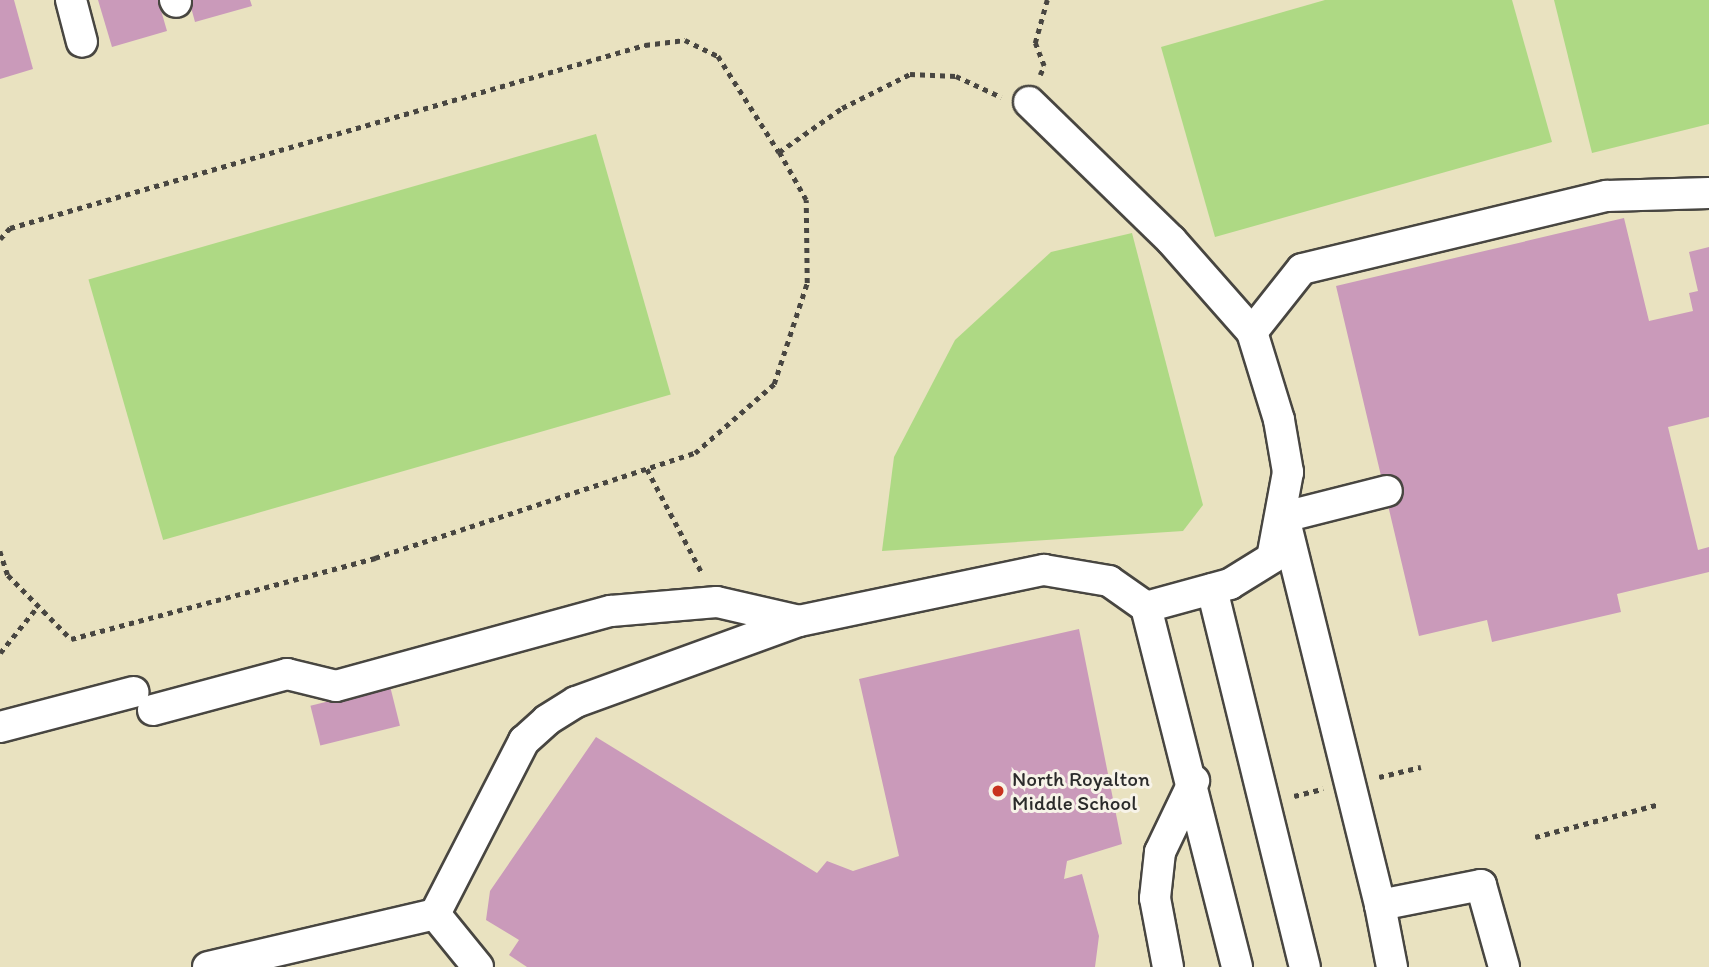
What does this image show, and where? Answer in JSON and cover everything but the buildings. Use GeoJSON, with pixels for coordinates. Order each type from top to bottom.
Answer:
{"type":"FeatureCollection","features":[{"type":"Feature","properties":{"kind":"lane"},"geometry":{"type":"LineString","coordinates":[[71,0],[82,42]]}},
{"type":"Feature","properties":{"kind":"lane"},"geometry":{"type":"LineString","coordinates":[[1029,102],[1171,240],[1252,332],[1288,472],[1284,517],[1272,558],[1212,589],[1146,607]]}},
{"type":"Feature","properties":{"kind":"lane"},"geometry":{"type":"LineString","coordinates":[[1252,332],[1302,268],[1607,196],[1709,193]]}},
{"type":"Feature","properties":{"kind":"lane"},"geometry":{"type":"LineString","coordinates":[[1284,517],[1387,491]]}},
{"type":"Feature","properties":{"kind":"lane"},"geometry":{"type":"LineString","coordinates":[[1284,517],[1380,905],[1392,967]]}},
{"type":"Feature","properties":{"kind":"lane"},"geometry":{"type":"LineString","coordinates":[[208,967],[435,914],[524,741],[547,720],[576,702],[800,621],[1044,570],[1109,581],[1146,607],[1194,781],[1237,967]]}},
{"type":"Feature","properties":{"kind":"lane"},"geometry":{"type":"LineString","coordinates":[[1212,589],[1305,967]]}},
{"type":"Feature","properties":{"kind":"lane"},"geometry":{"type":"LineString","coordinates":[[0,727],[287,674],[336,686],[611,611],[717,602],[800,621]]}},
{"type":"Feature","properties":{"kind":"lane"},"geometry":{"type":"LineString","coordinates":[[1168,967],[1155,898],[1160,852],[1194,781]]}},
{"type":"Feature","properties":{"kind":"lane"},"geometry":{"type":"LineString","coordinates":[[1380,905],[1481,885],[1504,967]]}},
{"type":"Feature","properties":{"kind":"lane"},"geometry":{"type":"LineString","coordinates":[[435,914],[478,967]]}},
{"type":"Feature","properties":{"kind":"path"},"geometry":{"type":"LineString","coordinates":[[779,152],[842,108],[909,74],[956,76],[1003,98],[1029,102],[1044,66],[1035,43],[1047,0]]}},
{"type":"Feature","properties":{"kind":"path"},"geometry":{"type":"LineString","coordinates":[[0,239],[23,224],[645,45],[685,40],[718,56],[806,200],[807,283],[774,384],[695,453],[647,469],[375,558],[71,639],[8,575],[0,551]]}},
{"type":"Feature","properties":{"kind":"path"},"geometry":{"type":"LineString","coordinates":[[647,469],[703,574]]}},
{"type":"Feature","properties":{"kind":"path"},"geometry":{"type":"LineString","coordinates":[[0,653],[38,606]]}},
{"type":"Feature","properties":{"kind":"path"},"geometry":{"type":"LineString","coordinates":[[1535,837],[1660,804]]}},
{"type":"Feature","properties":{"kind":"green space"},"geometry":{"type":"Polygon","coordinates":[[[1325,0],[1512,0],[1552,142],[1215,237],[1161,47],[1325,0]]]}},
{"type":"Feature","properties":{"kind":"green space"},"geometry":{"type":"Polygon","coordinates":[[[1554,0],[1709,0],[1709,124],[1592,153],[1554,0]]]}},
{"type":"Feature","properties":{"kind":"green space"},"geometry":{"type":"Polygon","coordinates":[[[596,134],[671,395],[163,540],[88,280],[596,134]]]}},
{"type":"Feature","properties":{"kind":"green space"},"geometry":{"type":"Polygon","coordinates":[[[1132,233],[1203,505],[1183,531],[882,551],[894,457],[955,340],[1051,252],[1132,233]]]}},
{"type":"Feature","properties":{"kind":"place","name":"North Royalton Middle School"},"geometry":{"type":"Point","coordinates":[998,791]}}]}
